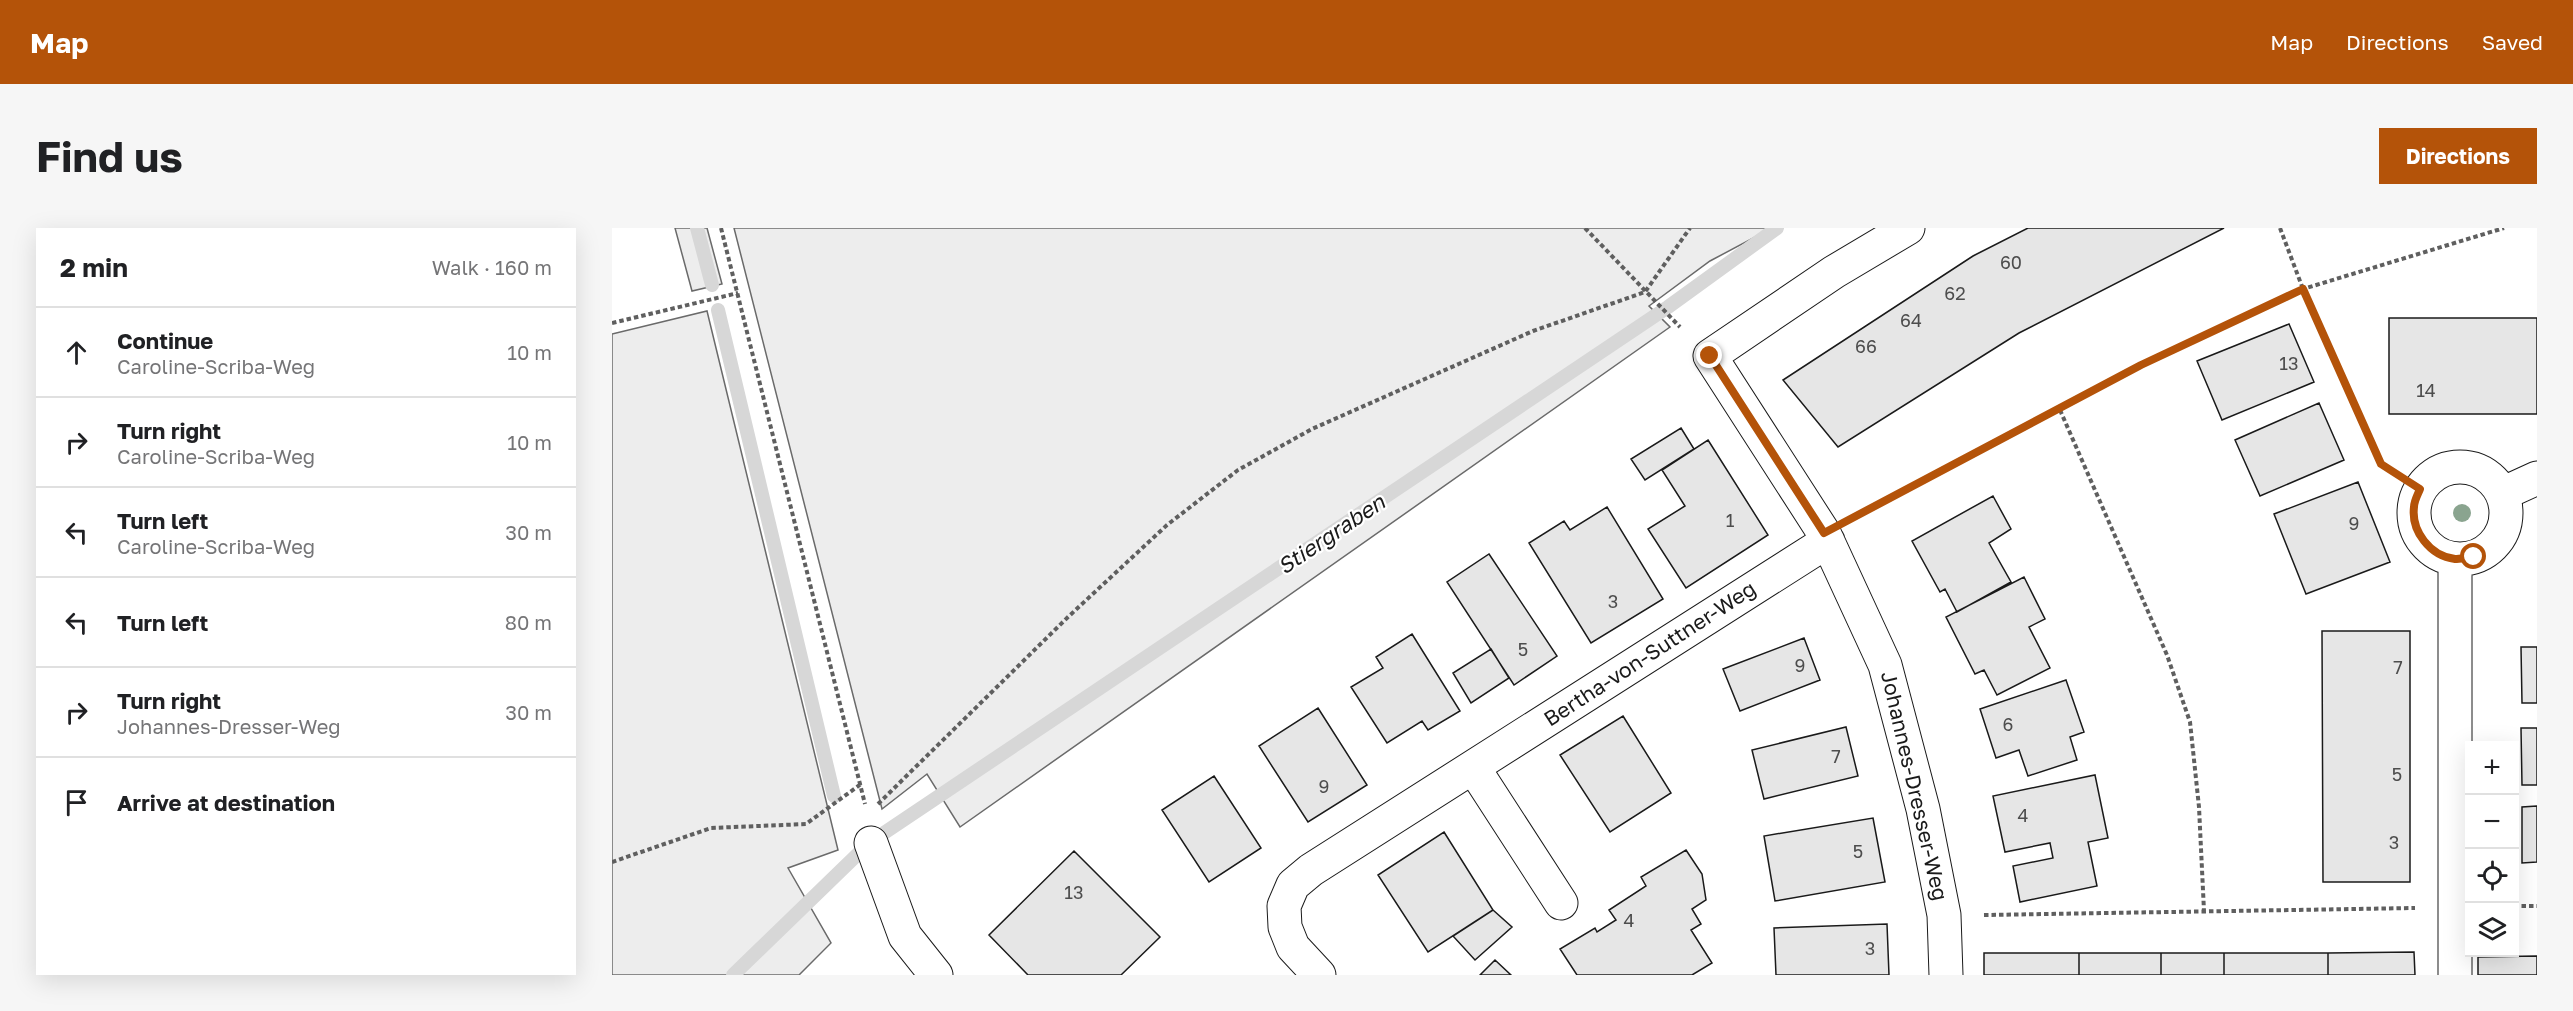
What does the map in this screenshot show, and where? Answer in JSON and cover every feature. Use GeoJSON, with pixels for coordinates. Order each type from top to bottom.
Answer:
{"type":"FeatureCollection","features":[{"type":"Feature","properties":{"kind":"street","name":"Johannes-Dresser-Weg"},"geometry":{"type":"LineString","coordinates":[[1908,228],[1834,272],[1710,356],[1826,537],[1885,665],[1923,809],[1944,915],[1946,975]]}},
{"type":"Feature","properties":{"kind":"street"},"geometry":{"type":"LineString","coordinates":[[2453,467],[2473,468],[2491,478],[2502,494],[2506,513],[2502,532],[2491,547],[2474,557],[2455,559],[2438,554],[2423,541],[2415,525],[2414,506],[2420,489],[2434,474],[2453,467]]}},
{"type":"Feature","properties":{"kind":"street"},"geometry":{"type":"LineString","coordinates":[[2502,494],[2537,478]]}},
{"type":"Feature","properties":{"kind":"street","name":"Bertha-von-Suttner-Weg"},"geometry":{"type":"LineString","coordinates":[[1319,975],[1293,947],[1285,927],[1284,906],[1293,885],[1311,870],[1826,537]]}},
{"type":"Feature","properties":{"kind":"street"},"geometry":{"type":"LineString","coordinates":[[2455,559],[2455,975]]}},
{"type":"Feature","properties":{"kind":"street"},"geometry":{"type":"LineString","coordinates":[[1473,767],[1561,903]]}},
{"type":"Feature","properties":{"kind":"street"},"geometry":{"type":"LineString","coordinates":[[869,829],[904,936],[936,975]]}},
{"type":"Feature","properties":{"kind":"path"},"geometry":{"type":"LineString","coordinates":[[722,228],[861,784],[869,829]]}},
{"type":"Feature","properties":{"kind":"path"},"geometry":{"type":"LineString","coordinates":[[1585,228],[1665,314]]}},
{"type":"Feature","properties":{"kind":"path"},"geometry":{"type":"LineString","coordinates":[[869,829],[1068,617],[1167,525],[1238,470],[1312,429],[1533,331],[1645,292],[1690,228]]}},
{"type":"Feature","properties":{"kind":"path"},"geometry":{"type":"LineString","coordinates":[[2280,228],[2303,289],[2381,464],[2420,489]]}},
{"type":"Feature","properties":{"kind":"path"},"geometry":{"type":"LineString","coordinates":[[1826,537],[2141,365],[2303,289],[2504,228]]}},
{"type":"Feature","properties":{"kind":"path"},"geometry":{"type":"LineString","coordinates":[[612,323],[738,293]]}},
{"type":"Feature","properties":{"kind":"path"},"geometry":{"type":"LineString","coordinates":[[2060,410],[2167,655],[2190,722],[2199,807],[2204,911]]}},
{"type":"Feature","properties":{"kind":"path"},"geometry":{"type":"LineString","coordinates":[[612,862],[711,828],[806,824],[861,784]]}},
{"type":"Feature","properties":{"kind":"path"},"geometry":{"type":"LineString","coordinates":[[2519,906],[2537,906]]}},
{"type":"Feature","properties":{"kind":"path"},"geometry":{"type":"LineString","coordinates":[[1944,915],[2455,907]]}},
{"type":"Feature","properties":{"kind":"shaded area"},"geometry":{"type":"Polygon","coordinates":[[[675,228],[707,228],[722,284],[692,291],[675,228]]]}},
{"type":"Feature","properties":{"kind":"shaded area"},"geometry":{"type":"Polygon","coordinates":[[[734,228],[1772,228],[1710,261],[1649,306],[1670,327],[960,827],[927,774],[882,809],[734,228]]]}},
{"type":"Feature","properties":{"kind":"shaded area"},"geometry":{"type":"Polygon","coordinates":[[[707,311],[838,850],[788,868],[831,943],[799,975],[612,975],[612,334],[707,311]]]}},
{"type":"Feature","properties":{"kind":"building"},"geometry":{"type":"Polygon","coordinates":[[[2028,228],[2224,228],[2019,333],[1838,447],[1783,380],[1973,256],[2028,228]]]}},
{"type":"Feature","properties":{"kind":"building"},"geometry":{"type":"Polygon","coordinates":[[[2389,318],[2537,318],[2537,414],[2389,414],[2389,318]]]}},
{"type":"Feature","properties":{"kind":"building"},"geometry":{"type":"Polygon","coordinates":[[[2289,324],[2314,382],[2222,420],[2197,361],[2289,324]]]}},
{"type":"Feature","properties":{"kind":"building"},"geometry":{"type":"Polygon","coordinates":[[[2319,403],[2344,460],[2260,496],[2235,440],[2319,403]]]}},
{"type":"Feature","properties":{"kind":"building"},"geometry":{"type":"Polygon","coordinates":[[[1681,428],[1694,449],[1645,480],[1631,459],[1681,428]]]}},
{"type":"Feature","properties":{"kind":"building"},"geometry":{"type":"Polygon","coordinates":[[[1708,440],[1768,535],[1686,588],[1648,529],[1685,506],[1662,470],[1708,440]]]}},
{"type":"Feature","properties":{"kind":"building"},"geometry":{"type":"Polygon","coordinates":[[[2358,482],[2390,562],[2306,594],[2274,514],[2358,482]]]}},
{"type":"Feature","properties":{"kind":"building"},"geometry":{"type":"Polygon","coordinates":[[[1993,496],[2011,529],[1989,543],[2011,582],[1957,612],[1945,589],[1940,592],[1912,541],[1993,496]]]}},
{"type":"Feature","properties":{"kind":"building"},"geometry":{"type":"Polygon","coordinates":[[[1607,507],[1663,599],[1591,643],[1529,543],[1564,521],[1570,530],[1607,507]]]}},
{"type":"Feature","properties":{"kind":"building"},"geometry":{"type":"Polygon","coordinates":[[[1489,554],[1557,656],[1514,685],[1447,582],[1489,554]]]}},
{"type":"Feature","properties":{"kind":"building"},"geometry":{"type":"Polygon","coordinates":[[[2024,577],[2045,619],[2029,627],[2050,668],[1997,695],[1984,670],[1975,674],[1946,617],[2024,577]]]}},
{"type":"Feature","properties":{"kind":"building"},"geometry":{"type":"Polygon","coordinates":[[[2322,631],[2410,631],[2410,882],[2323,882],[2322,631]]]}},
{"type":"Feature","properties":{"kind":"building"},"geometry":{"type":"Polygon","coordinates":[[[1412,634],[1460,711],[1428,730],[1422,721],[1387,743],[1351,687],[1383,668],[1376,657],[1412,634]]]}},
{"type":"Feature","properties":{"kind":"building"},"geometry":{"type":"Polygon","coordinates":[[[1804,638],[1820,680],[1740,711],[1723,669],[1804,638]]]}},
{"type":"Feature","properties":{"kind":"building"},"geometry":{"type":"Polygon","coordinates":[[[2521,647],[2537,647],[2537,703],[2522,703],[2521,647]]]}},
{"type":"Feature","properties":{"kind":"building"},"geometry":{"type":"Polygon","coordinates":[[[1491,649],[1509,678],[1471,703],[1453,673],[1491,649]]]}},
{"type":"Feature","properties":{"kind":"building"},"geometry":{"type":"Polygon","coordinates":[[[2066,680],[2084,732],[2070,737],[2077,760],[2028,776],[2019,750],[1996,758],[1980,709],[2066,680]]]}},
{"type":"Feature","properties":{"kind":"building"},"geometry":{"type":"Polygon","coordinates":[[[1318,708],[1367,785],[1308,822],[1259,746],[1318,708]]]}},
{"type":"Feature","properties":{"kind":"building"},"geometry":{"type":"Polygon","coordinates":[[[1623,716],[1671,793],[1610,832],[1560,755],[1623,716]]]}},
{"type":"Feature","properties":{"kind":"building"},"geometry":{"type":"Polygon","coordinates":[[[1846,727],[1858,776],[1764,799],[1752,750],[1846,727]]]}},
{"type":"Feature","properties":{"kind":"building"},"geometry":{"type":"Polygon","coordinates":[[[2521,728],[2537,728],[2537,785],[2522,785],[2521,728]]]}},
{"type":"Feature","properties":{"kind":"building"},"geometry":{"type":"Polygon","coordinates":[[[2095,775],[2108,838],[2088,842],[2097,886],[2020,902],[2013,866],[2053,858],[2050,843],[2005,852],[1993,796],[2095,775]]]}},
{"type":"Feature","properties":{"kind":"building"},"geometry":{"type":"Polygon","coordinates":[[[1214,776],[1261,848],[1209,882],[1162,810],[1214,776]]]}},
{"type":"Feature","properties":{"kind":"building"},"geometry":{"type":"Polygon","coordinates":[[[2537,806],[2537,862],[2522,863],[2522,807],[2537,806]]]}},
{"type":"Feature","properties":{"kind":"building"},"geometry":{"type":"Polygon","coordinates":[[[1873,818],[1885,882],[1775,901],[1764,836],[1873,818]]]}},
{"type":"Feature","properties":{"kind":"building"},"geometry":{"type":"Polygon","coordinates":[[[1444,832],[1493,910],[1428,952],[1378,875],[1444,832]]]}},
{"type":"Feature","properties":{"kind":"building"},"geometry":{"type":"Polygon","coordinates":[[[1686,850],[1702,874],[1706,900],[1692,909],[1701,924],[1691,930],[1712,963],[1692,975],[1577,975],[1560,949],[1595,928],[1597,932],[1616,920],[1609,910],[1646,886],[1641,877],[1686,850]]]}},
{"type":"Feature","properties":{"kind":"building"},"geometry":{"type":"Polygon","coordinates":[[[1074,851],[1160,937],[1121,975],[1028,975],[989,935],[1074,851]]]}},
{"type":"Feature","properties":{"kind":"building"},"geometry":{"type":"Polygon","coordinates":[[[1493,910],[1512,927],[1475,960],[1453,936],[1493,910]]]}},
{"type":"Feature","properties":{"kind":"building"},"geometry":{"type":"Polygon","coordinates":[[[1887,924],[1889,975],[1776,975],[1774,928],[1887,924]]]}},
{"type":"Feature","properties":{"kind":"building"},"geometry":{"type":"Polygon","coordinates":[[[2414,952],[2415,975],[2328,975],[2328,953],[2414,952]]]}},
{"type":"Feature","properties":{"kind":"building"},"geometry":{"type":"Polygon","coordinates":[[[1984,953],[2079,953],[2079,975],[1984,975],[1984,953]]]}},
{"type":"Feature","properties":{"kind":"building"},"geometry":{"type":"Polygon","coordinates":[[[2079,953],[2161,953],[2161,975],[2079,975],[2079,953]]]}},
{"type":"Feature","properties":{"kind":"building"},"geometry":{"type":"Polygon","coordinates":[[[2161,953],[2224,953],[2224,975],[2161,975],[2161,953]]]}},
{"type":"Feature","properties":{"kind":"building"},"geometry":{"type":"Polygon","coordinates":[[[2224,953],[2328,953],[2328,975],[2224,975],[2224,953]]]}},
{"type":"Feature","properties":{"kind":"building"},"geometry":{"type":"Polygon","coordinates":[[[2537,956],[2537,975],[2478,975],[2478,957],[2537,956]]]}},
{"type":"Feature","properties":{"kind":"building"},"geometry":{"type":"Polygon","coordinates":[[[1495,960],[1511,975],[1480,975],[1495,960]]]}},
{"type":"Feature","properties":{"kind":"waterway"},"geometry":{"type":"LineString","coordinates":[[697,228],[712,285]]}},
{"type":"Feature","properties":{"kind":"waterway","name":"Stiergraben"},"geometry":{"type":"LineString","coordinates":[[881,835],[1668,307],[1777,228]]}},
{"type":"Feature","properties":{"kind":"waterway"},"geometry":{"type":"LineString","coordinates":[[718,310],[834,796]]}},
{"type":"Feature","properties":{"kind":"waterway","name":"Stiergraben"},"geometry":{"type":"LineString","coordinates":[[733,975],[861,851]]}},
{"type":"Feature","properties":{"kind":"route"},"geometry":{"type":"LineString","coordinates":[[1710,356],[1824,533],[2060,410],[2141,365],[2303,289],[2381,464],[2420,489],[2414,506],[2415,525],[2423,541],[2438,554],[2455,559],[2474,557]]}}]}
